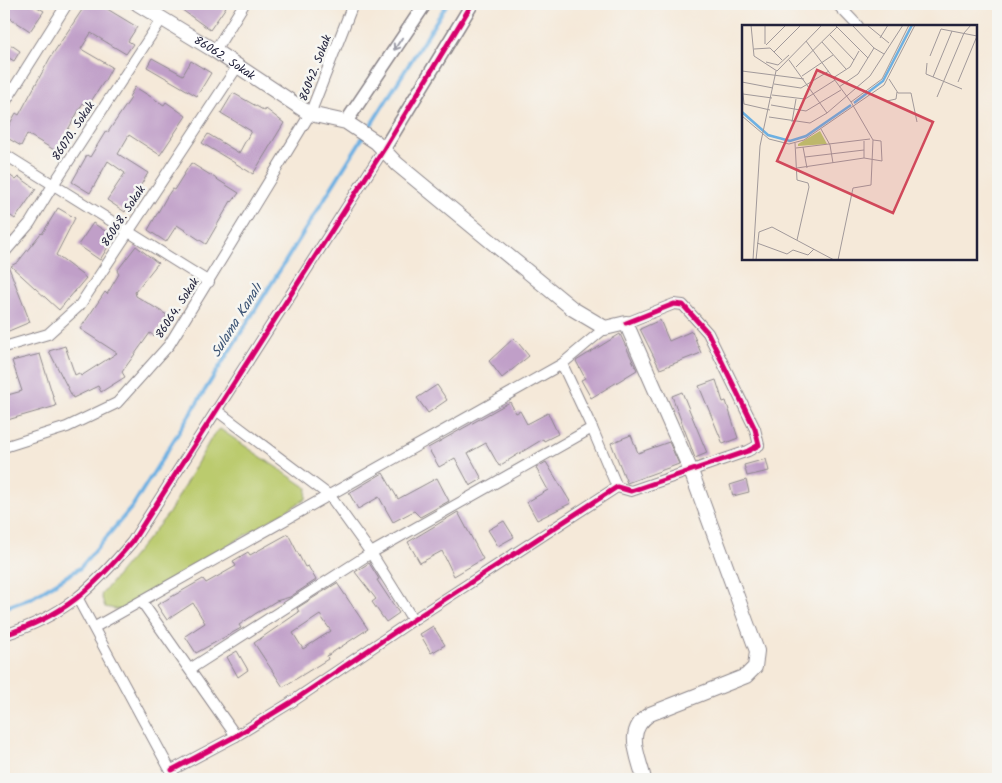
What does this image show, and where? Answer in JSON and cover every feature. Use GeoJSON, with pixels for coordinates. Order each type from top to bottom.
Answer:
{"type":"FeatureCollection","features":[{"type":"Feature","properties":{"kind":"main road","name":"86062. Sokak"},"geometry":{"type":"LineString","coordinates":[[141,4],[161,20],[215,50],[237,67],[310,114]]}},
{"type":"Feature","properties":{"kind":"main road"},"geometry":{"type":"LineString","coordinates":[[310,114],[349,125],[380,146],[397,164],[573,309],[605,328],[626,323],[691,471],[757,651],[755,667],[746,676],[650,714],[639,722],[634,736],[644,779]]}},
{"type":"Feature","properties":{"kind":"street"},"geometry":{"type":"LineString","coordinates":[[4,104],[67,4]]}},
{"type":"Feature","properties":{"kind":"street"},"geometry":{"type":"LineString","coordinates":[[215,50],[244,4]]}},
{"type":"Feature","properties":{"kind":"street","name":"86042. Sokak"},"geometry":{"type":"LineString","coordinates":[[310,114],[353,4]]}},
{"type":"Feature","properties":{"kind":"street"},"geometry":{"type":"LineString","coordinates":[[349,125],[425,4]]}},
{"type":"Feature","properties":{"kind":"street"},"geometry":{"type":"LineString","coordinates":[[4,635],[33,626],[78,599],[106,572],[132,542],[380,146],[472,4]]}},
{"type":"Feature","properties":{"kind":"street"},"geometry":{"type":"LineString","coordinates":[[837,4],[857,25]]}},
{"type":"Feature","properties":{"kind":"street","name":"86070. Sokak"},"geometry":{"type":"LineString","coordinates":[[4,253],[30,223],[53,184],[161,20]]}},
{"type":"Feature","properties":{"kind":"street","name":"86068. Sokak"},"geometry":{"type":"LineString","coordinates":[[4,347],[48,334],[80,305],[237,67]]}},
{"type":"Feature","properties":{"kind":"street","name":"86064. Sokak"},"geometry":{"type":"LineString","coordinates":[[4,447],[68,427],[117,403],[169,345],[310,114]]}},
{"type":"Feature","properties":{"kind":"street"},"geometry":{"type":"LineString","coordinates":[[4,154],[209,282]]}},
{"type":"Feature","properties":{"kind":"street"},"geometry":{"type":"LineString","coordinates":[[78,599],[95,627],[173,775],[290,704],[412,620],[617,487],[631,491],[748,451],[759,444],[755,429],[708,333],[683,305],[674,304],[626,323]]}},
{"type":"Feature","properties":{"kind":"street"},"geometry":{"type":"LineString","coordinates":[[95,627],[562,364],[605,328]]}},
{"type":"Feature","properties":{"kind":"street"},"geometry":{"type":"LineString","coordinates":[[562,364],[617,487]]}},
{"type":"Feature","properties":{"kind":"street"},"geometry":{"type":"LineString","coordinates":[[216,410],[330,496],[371,553],[412,620]]}},
{"type":"Feature","properties":{"kind":"street"},"geometry":{"type":"LineString","coordinates":[[190,669],[371,553],[592,428]]}},
{"type":"Feature","properties":{"kind":"street"},"geometry":{"type":"LineString","coordinates":[[142,602],[236,736]]}},
{"type":"Feature","properties":{"kind":"green space"},"geometry":{"type":"Polygon","coordinates":[[[220,429],[307,488],[306,499],[120,610],[105,607],[101,595],[169,513],[213,435],[220,429]]]}},
{"type":"Feature","properties":{"kind":"building"},"geometry":{"type":"Polygon","coordinates":[[[4,4],[32,4],[44,11],[30,31],[4,14],[4,4]]]}},
{"type":"Feature","properties":{"kind":"building"},"geometry":{"type":"Polygon","coordinates":[[[86,4],[99,4],[137,27],[128,41],[133,44],[126,54],[91,33],[81,49],[112,67],[105,80],[88,106],[83,103],[56,151],[27,134],[21,146],[4,136],[4,134],[16,113],[19,115],[50,58],[86,4]]]}},
{"type":"Feature","properties":{"kind":"building"},"geometry":{"type":"Polygon","coordinates":[[[174,4],[221,4],[226,7],[210,30],[174,4]]]}},
{"type":"Feature","properties":{"kind":"building"},"geometry":{"type":"Polygon","coordinates":[[[4,40],[20,51],[14,61],[4,55],[4,40]]]}},
{"type":"Feature","properties":{"kind":"building"},"geometry":{"type":"Polygon","coordinates":[[[152,58],[183,75],[191,61],[211,73],[197,96],[147,67],[152,58]]]}},
{"type":"Feature","properties":{"kind":"building"},"geometry":{"type":"Polygon","coordinates":[[[135,87],[164,105],[166,102],[186,116],[160,155],[129,135],[118,154],[148,173],[125,212],[107,200],[125,173],[108,161],[90,193],[72,182],[87,155],[90,157],[106,131],[108,132],[131,98],[129,97],[135,87]]]}},
{"type":"Feature","properties":{"kind":"building"},"geometry":{"type":"Polygon","coordinates":[[[233,93],[265,111],[266,109],[284,123],[253,174],[202,143],[208,134],[239,153],[251,131],[221,113],[233,93]]]}},
{"type":"Feature","properties":{"kind":"building"},"geometry":{"type":"Polygon","coordinates":[[[191,163],[239,193],[231,201],[206,244],[177,225],[166,242],[148,230],[166,198],[172,189],[174,190],[191,163]]]}},
{"type":"Feature","properties":{"kind":"building"},"geometry":{"type":"Polygon","coordinates":[[[4,171],[16,180],[19,177],[36,189],[15,219],[4,211],[4,171]]]}},
{"type":"Feature","properties":{"kind":"building"},"geometry":{"type":"Polygon","coordinates":[[[58,208],[75,218],[56,255],[86,278],[59,310],[11,266],[18,262],[42,234],[58,208]]]}},
{"type":"Feature","properties":{"kind":"building"},"geometry":{"type":"Polygon","coordinates":[[[93,223],[114,237],[100,260],[78,245],[93,223]]]}},
{"type":"Feature","properties":{"kind":"building"},"geometry":{"type":"Polygon","coordinates":[[[136,246],[158,263],[135,292],[136,296],[167,315],[154,336],[150,333],[122,372],[125,377],[101,392],[98,386],[73,398],[49,351],[65,346],[75,375],[79,373],[81,376],[117,353],[80,329],[105,292],[107,294],[119,274],[117,271],[136,246]]]}},
{"type":"Feature","properties":{"kind":"building"},"geometry":{"type":"Polygon","coordinates":[[[4,260],[6,260],[30,322],[4,333],[4,260]]]}},
{"type":"Feature","properties":{"kind":"building"},"geometry":{"type":"Polygon","coordinates":[[[660,320],[669,341],[692,331],[701,353],[660,369],[640,329],[660,320]]]}},
{"type":"Feature","properties":{"kind":"building"},"geometry":{"type":"Polygon","coordinates":[[[620,334],[637,370],[591,398],[581,380],[585,378],[576,361],[620,334]]]}},
{"type":"Feature","properties":{"kind":"building"},"geometry":{"type":"Polygon","coordinates":[[[514,338],[529,356],[502,378],[489,361],[514,338]]]}},
{"type":"Feature","properties":{"kind":"building"},"geometry":{"type":"Polygon","coordinates":[[[40,354],[56,406],[4,421],[4,396],[22,391],[12,361],[40,354]]]}},
{"type":"Feature","properties":{"kind":"building"},"geometry":{"type":"Polygon","coordinates":[[[716,380],[723,402],[726,401],[738,438],[723,444],[699,386],[716,380]]]}},
{"type":"Feature","properties":{"kind":"building"},"geometry":{"type":"Polygon","coordinates":[[[437,385],[447,400],[428,413],[417,398],[437,385]]]}},
{"type":"Feature","properties":{"kind":"building"},"geometry":{"type":"Polygon","coordinates":[[[682,392],[707,453],[695,458],[672,396],[682,392]]]}},
{"type":"Feature","properties":{"kind":"building"},"geometry":{"type":"Polygon","coordinates":[[[510,402],[516,413],[520,411],[527,424],[548,413],[558,434],[544,441],[543,439],[499,466],[486,443],[468,453],[482,479],[470,486],[455,458],[439,467],[428,448],[510,402]]]}},
{"type":"Feature","properties":{"kind":"building"},"geometry":{"type":"Polygon","coordinates":[[[631,435],[638,453],[669,442],[679,464],[627,483],[611,443],[631,435]]]}},
{"type":"Feature","properties":{"kind":"building"},"geometry":{"type":"Polygon","coordinates":[[[766,459],[769,471],[747,476],[744,465],[766,459]]]}},
{"type":"Feature","properties":{"kind":"building"},"geometry":{"type":"Polygon","coordinates":[[[546,462],[571,503],[537,520],[527,502],[548,490],[536,468],[546,462]]]}},
{"type":"Feature","properties":{"kind":"building"},"geometry":{"type":"Polygon","coordinates":[[[383,473],[398,499],[437,478],[449,501],[420,517],[414,511],[393,522],[379,497],[358,509],[349,493],[383,473]]]}},
{"type":"Feature","properties":{"kind":"building"},"geometry":{"type":"Polygon","coordinates":[[[746,480],[749,492],[733,496],[730,485],[746,480]]]}},
{"type":"Feature","properties":{"kind":"building"},"geometry":{"type":"Polygon","coordinates":[[[458,512],[483,559],[454,576],[442,551],[420,563],[408,542],[458,512]]]}},
{"type":"Feature","properties":{"kind":"building"},"geometry":{"type":"Polygon","coordinates":[[[504,521],[514,537],[498,546],[488,530],[504,521]]]}},
{"type":"Feature","properties":{"kind":"building"},"geometry":{"type":"Polygon","coordinates":[[[288,534],[305,567],[308,566],[316,580],[290,597],[276,601],[239,625],[241,628],[196,653],[185,636],[205,623],[193,603],[167,620],[157,605],[203,579],[206,583],[236,566],[233,561],[248,552],[250,555],[288,534]]]}},
{"type":"Feature","properties":{"kind":"building"},"geometry":{"type":"Polygon","coordinates":[[[369,563],[379,579],[377,580],[399,613],[386,622],[372,602],[376,599],[355,572],[369,563]]]}},
{"type":"Feature","properties":{"kind":"building"},"geometry":{"type":"Polygon","coordinates":[[[337,583],[368,629],[327,656],[328,659],[283,687],[254,643],[299,612],[297,608],[337,583]],[[320,615],[293,633],[303,649],[331,631],[320,615]]]}},
{"type":"Feature","properties":{"kind":"building"},"geometry":{"type":"Polygon","coordinates":[[[433,626],[445,645],[431,653],[420,634],[433,626]]]}},
{"type":"Feature","properties":{"kind":"building"},"geometry":{"type":"Polygon","coordinates":[[[237,651],[248,670],[238,677],[227,657],[237,651]]]}},
{"type":"Feature","properties":{"kind":"waterway","name":"Sulama Kanalı"},"geometry":{"type":"LineString","coordinates":[[367,131],[447,4]]}},
{"type":"Feature","properties":{"kind":"waterway","name":"Sulama Kanalı"},"geometry":{"type":"LineString","coordinates":[[4,608],[31,598],[80,568],[132,507],[363,137]]}},
{"type":"Feature","properties":{"kind":"cycle path"},"geometry":{"type":"LineString","coordinates":[[4,635],[44,619],[76,599],[104,574],[132,542],[384,149],[472,4]]}},
{"type":"Feature","properties":{"kind":"cycle path"},"geometry":{"type":"LineString","coordinates":[[172,770],[236,736],[290,703],[617,487],[631,491],[748,451],[759,445],[755,429],[708,333],[683,305],[674,304],[626,323]]}}]}
